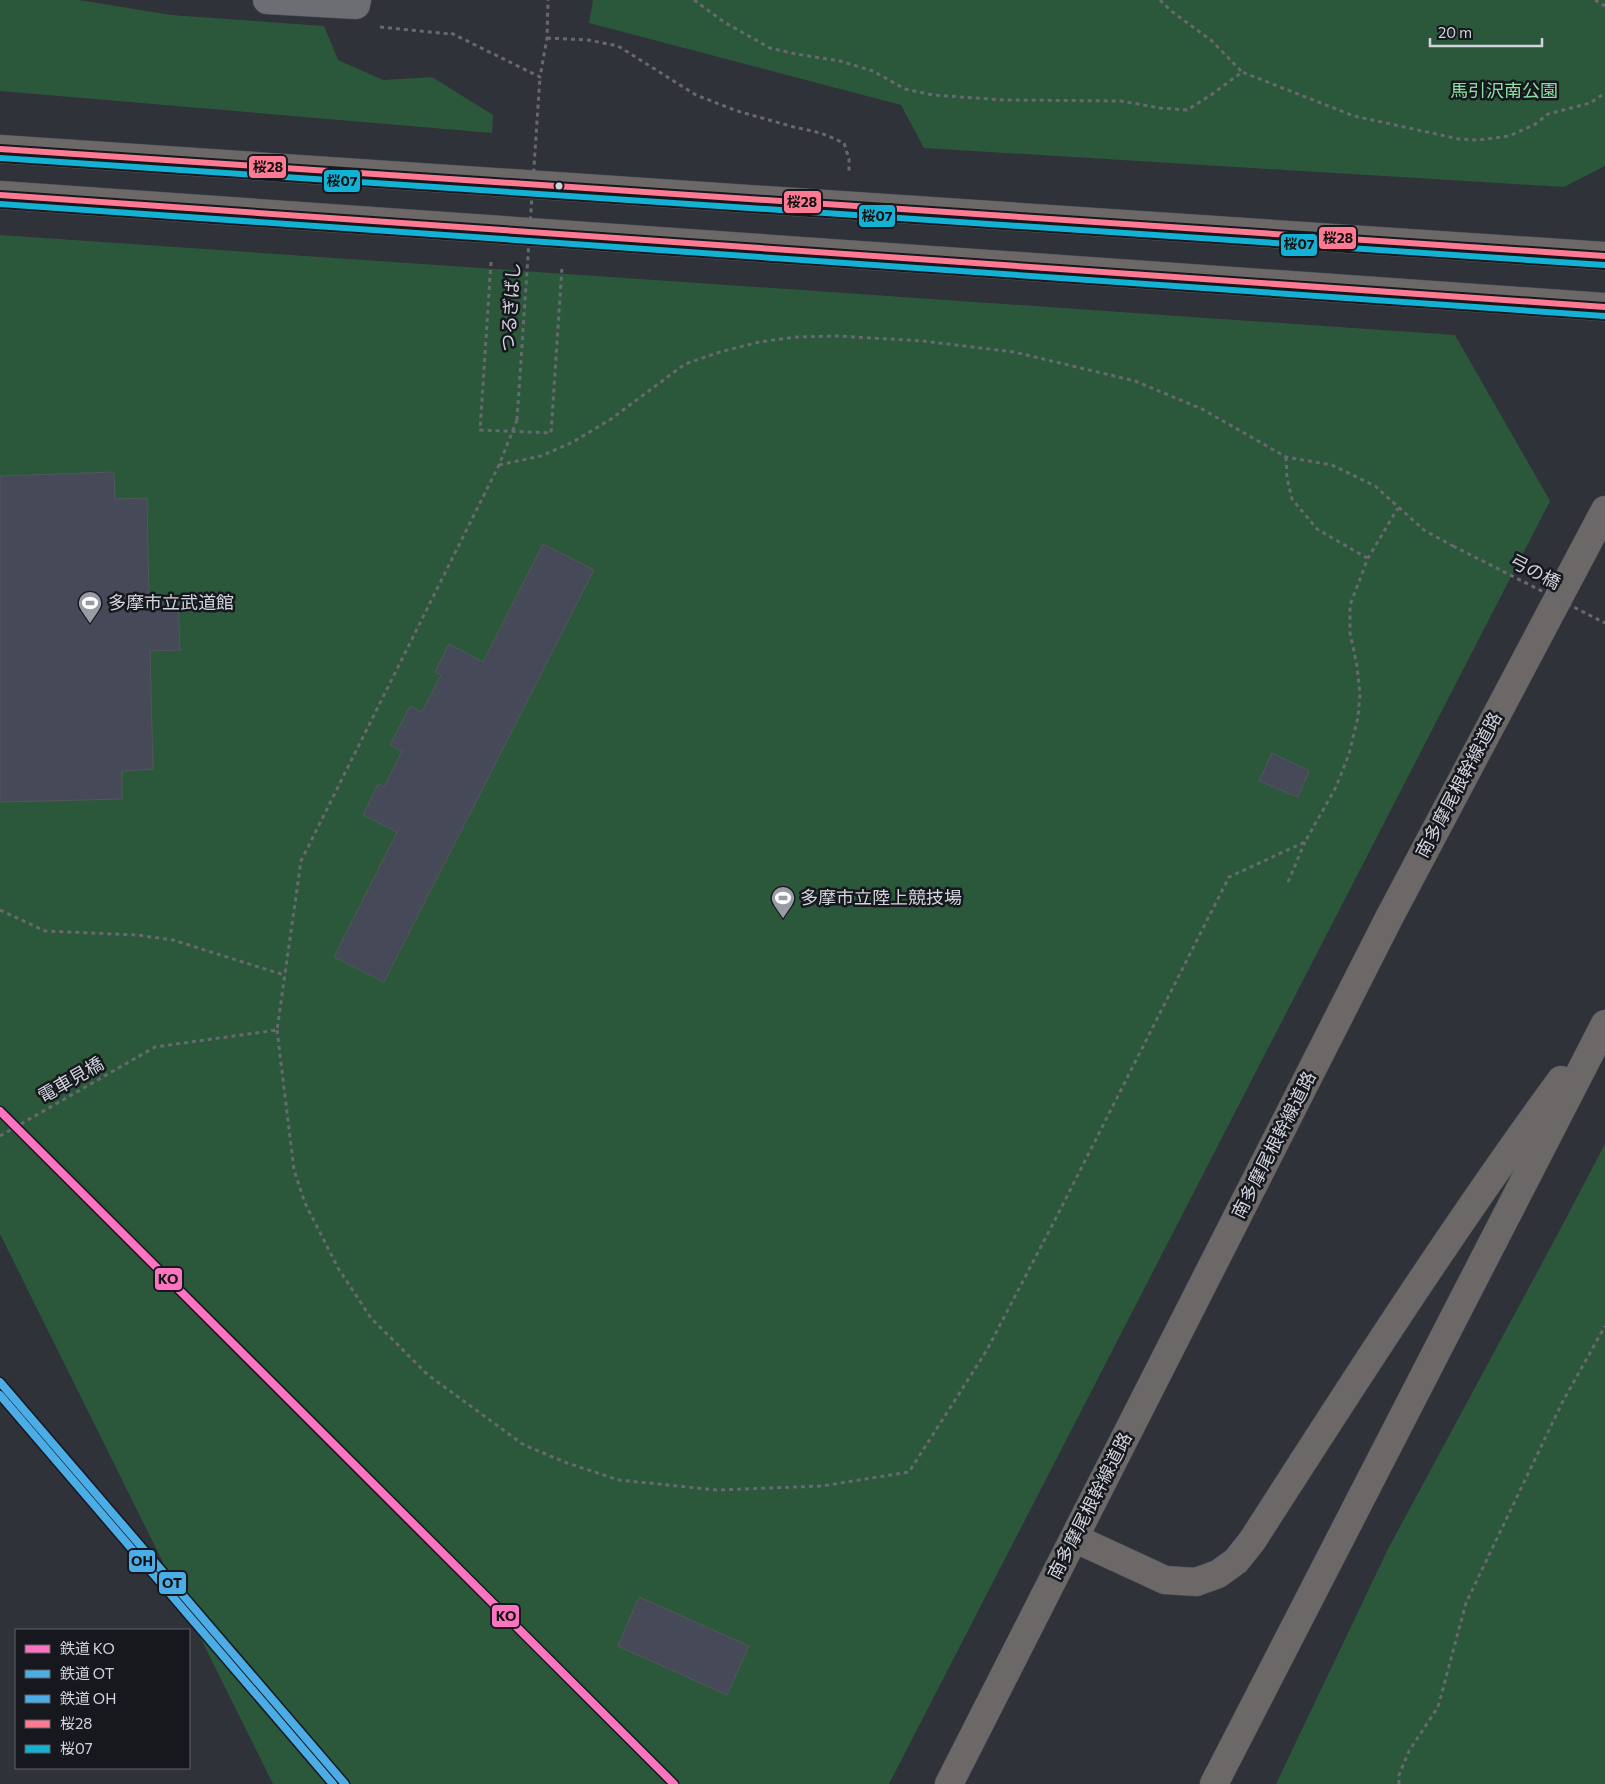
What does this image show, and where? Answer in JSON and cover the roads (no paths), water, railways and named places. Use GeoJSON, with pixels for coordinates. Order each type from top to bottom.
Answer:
{"type":"FeatureCollection","features":[{"type":"Feature","properties":{"kind":"main road"},"geometry":{"type":"LineString","coordinates":[[0,149],[1605,256]]}},
{"type":"Feature","properties":{"kind":"main road"},"geometry":{"type":"LineString","coordinates":[[0,195],[1605,307]]}},
{"type":"Feature","properties":{"kind":"main road","name":"南多摩尾根幹線道路"},"geometry":{"type":"LineString","coordinates":[[949,1784],[1394,909],[1605,510]]}},
{"type":"Feature","properties":{"kind":"main road"},"geometry":{"type":"LineString","coordinates":[[1074,1538],[1165,1580],[1196,1582],[1218,1574],[1236,1561],[1252,1541],[1432,1264],[1516,1141],[1605,1020]]}},
{"type":"Feature","properties":{"kind":"main road"},"geometry":{"type":"LineString","coordinates":[[1214,1784],[1605,1024]]}},
{"type":"Feature","properties":{"kind":"street"},"geometry":{"type":"LineString","coordinates":[[267,0],[357,2]]}},
{"type":"Feature","properties":{"kind":"rail line","name":"KO"},"geometry":{"type":"LineString","coordinates":[[0,1111],[674,1784]]}},
{"type":"Feature","properties":{"kind":"rail line","name":"OT"},"geometry":{"type":"LineString","coordinates":[[0,1382],[345,1784]]}},
{"type":"Feature","properties":{"kind":"rail line","name":"OH"},"geometry":{"type":"LineString","coordinates":[[0,1395],[333,1784]]}},
{"type":"Feature","properties":{"kind":"place","name":"多摩市立武道館"},"geometry":{"type":"Point","coordinates":[90,624]}},
{"type":"Feature","properties":{"kind":"place","name":"多摩市立陸上競技場"},"geometry":{"type":"Point","coordinates":[783,919]}},
{"type":"Feature","properties":{"kind":"park label","name":"馬引沢南公園"},"geometry":{"type":"Point","coordinates":[1504,91]}}]}
